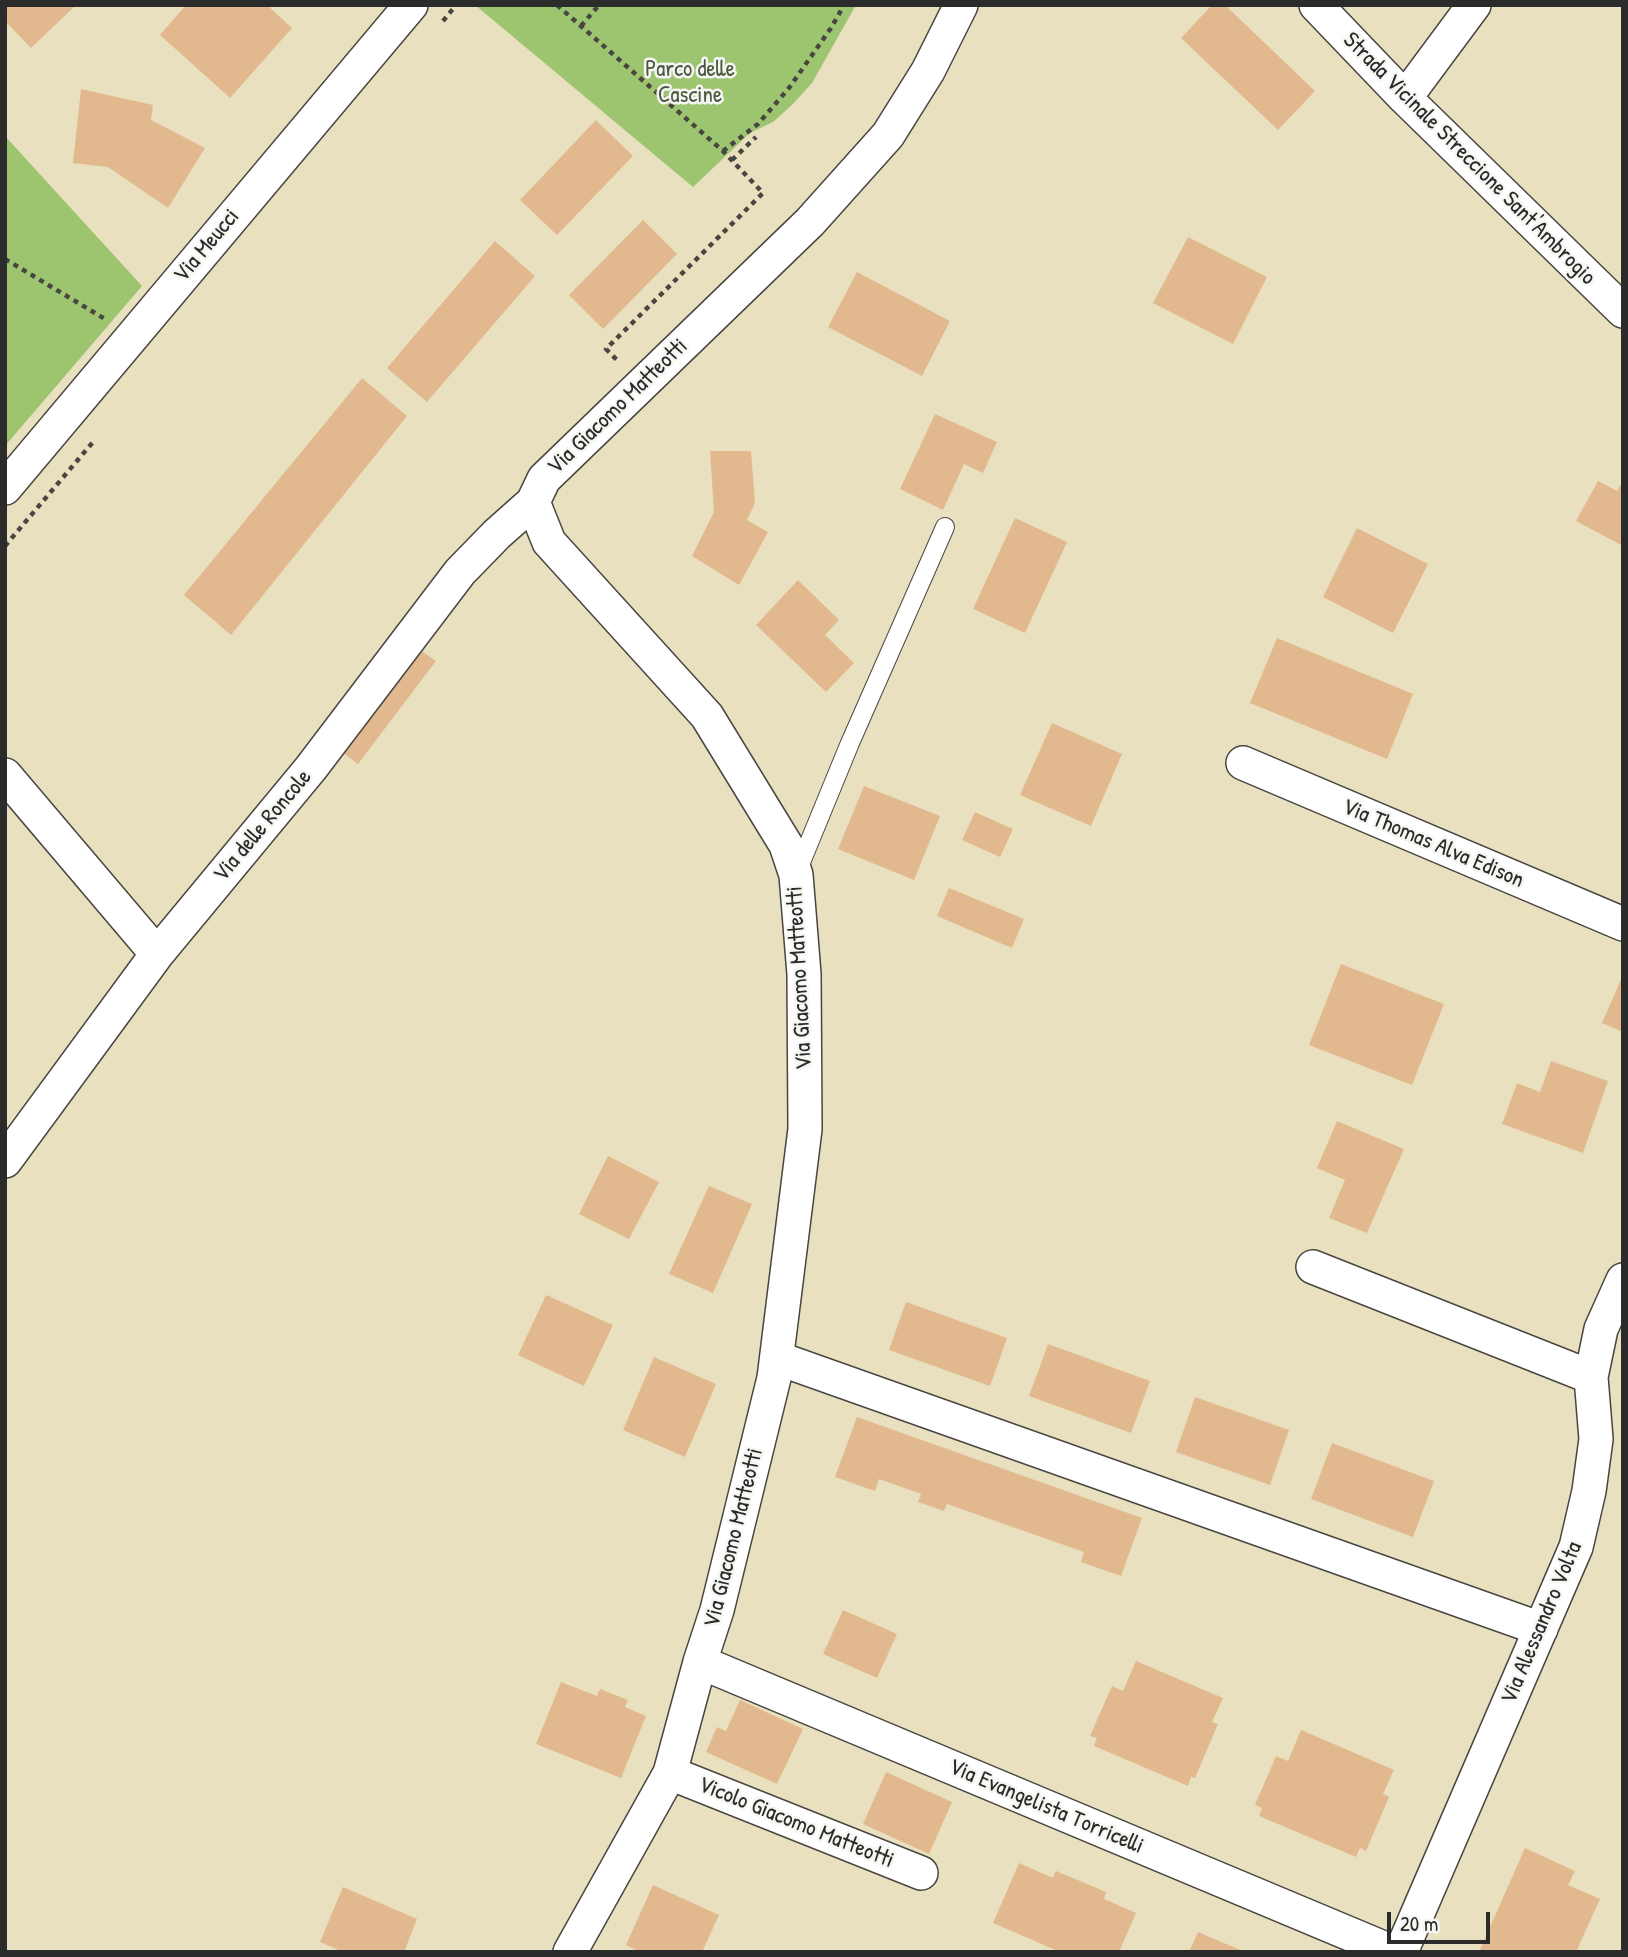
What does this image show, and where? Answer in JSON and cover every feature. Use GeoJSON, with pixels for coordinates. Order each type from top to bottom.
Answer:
{"type":"FeatureCollection","features":[{"type":"Feature","properties":{"kind":"street","name":"Via Meucci"},"geometry":{"type":"LineString","coordinates":[[5,488],[411,5]]}},
{"type":"Feature","properties":{"kind":"street","name":"Via Giacomo Matteotti"},"geometry":{"type":"LineString","coordinates":[[570,1952],[670,1773],[717,1610],[774,1378],[805,1129],[804,974],[796,875],[786,845],[707,716],[549,542],[533,502],[544,479],[810,222],[888,135],[928,71],[961,5]]}},
{"type":"Feature","properties":{"kind":"street","name":"Strada Vicinale Streccione Sant'Ambrogio"},"geometry":{"type":"LineString","coordinates":[[1317,5],[1405,98],[1623,311]]}},
{"type":"Feature","properties":{"kind":"street"},"geometry":{"type":"LineString","coordinates":[[1405,98],[1475,5]]}},
{"type":"Feature","properties":{"kind":"street","name":"Via delle Roncole"},"geometry":{"type":"LineString","coordinates":[[5,1161],[157,954],[311,768],[460,572],[533,502]]}},
{"type":"Feature","properties":{"kind":"street","name":"Via Thomas Alva Edison"},"geometry":{"type":"LineString","coordinates":[[1242,763],[1623,924]]}},
{"type":"Feature","properties":{"kind":"street"},"geometry":{"type":"LineString","coordinates":[[5,775],[157,954]]}},
{"type":"Feature","properties":{"kind":"street"},"geometry":{"type":"LineString","coordinates":[[1313,1267],[1591,1377]]}},
{"type":"Feature","properties":{"kind":"street","name":"Via Alessandro Volta"},"geometry":{"type":"LineString","coordinates":[[1401,1952],[1576,1547],[1589,1491],[1596,1439],[1591,1377],[1601,1329],[1623,1280]]}},
{"type":"Feature","properties":{"kind":"street"},"geometry":{"type":"LineString","coordinates":[[777,1358],[1541,1629]]}},
{"type":"Feature","properties":{"kind":"street","name":"Via Evangelista Torricelli"},"geometry":{"type":"LineString","coordinates":[[700,1662],[1393,1952]]}},
{"type":"Feature","properties":{"kind":"street","name":"Vicolo Giacomo Matteotti"},"geometry":{"type":"LineString","coordinates":[[670,1773],[921,1873]]}},
{"type":"Feature","properties":{"kind":"lane"},"geometry":{"type":"LineString","coordinates":[[796,875],[850,743],[945,527]]}},
{"type":"Feature","properties":{"kind":"path"},"geometry":{"type":"LineString","coordinates":[[557,5],[723,151],[763,193],[606,349],[640,386]]}},
{"type":"Feature","properties":{"kind":"path"},"geometry":{"type":"LineString","coordinates":[[581,26],[599,5]]}},
{"type":"Feature","properties":{"kind":"path"},"geometry":{"type":"LineString","coordinates":[[723,151],[758,124],[789,88],[825,38],[844,5]]}},
{"type":"Feature","properties":{"kind":"path"},"geometry":{"type":"LineString","coordinates":[[732,160],[756,137]]}},
{"type":"Feature","properties":{"kind":"path"},"geometry":{"type":"LineString","coordinates":[[5,259],[115,325]]}},
{"type":"Feature","properties":{"kind":"green space","name":"Parco delle Cascine"},"geometry":{"type":"Polygon","coordinates":[[[475,5],[856,5],[812,83],[773,122],[750,133],[693,187],[475,5]]]}},
{"type":"Feature","properties":{"kind":"green space"},"geometry":{"type":"Polygon","coordinates":[[[5,136],[142,286],[5,446],[5,136]]]}},
{"type":"Feature","properties":{"kind":"building"},"geometry":{"type":"Polygon","coordinates":[[[5,5],[76,5],[31,48],[5,21],[5,5]]]}},
{"type":"Feature","properties":{"kind":"building"},"geometry":{"type":"Polygon","coordinates":[[[186,5],[267,5],[292,28],[230,98],[160,35],[186,5]]]}},
{"type":"Feature","properties":{"kind":"building"},"geometry":{"type":"Polygon","coordinates":[[[1212,5],[1225,5],[1315,91],[1278,130],[1181,38],[1212,5]]]}},
{"type":"Feature","properties":{"kind":"building"},"geometry":{"type":"Polygon","coordinates":[[[81,89],[153,105],[151,120],[205,148],[168,208],[108,167],[73,163],[81,89]]]}},
{"type":"Feature","properties":{"kind":"building"},"geometry":{"type":"Polygon","coordinates":[[[596,120],[633,156],[557,235],[520,200],[596,120]]]}},
{"type":"Feature","properties":{"kind":"building"},"geometry":{"type":"Polygon","coordinates":[[[643,220],[677,254],[603,329],[569,295],[643,220]]]}},
{"type":"Feature","properties":{"kind":"building"},"geometry":{"type":"Polygon","coordinates":[[[1188,237],[1267,277],[1233,344],[1153,303],[1188,237]]]}},
{"type":"Feature","properties":{"kind":"building"},"geometry":{"type":"Polygon","coordinates":[[[495,241],[535,276],[427,402],[387,368],[495,241]]]}},
{"type":"Feature","properties":{"kind":"building"},"geometry":{"type":"Polygon","coordinates":[[[857,272],[950,321],[922,376],[828,327],[857,272]]]}},
{"type":"Feature","properties":{"kind":"building"},"geometry":{"type":"Polygon","coordinates":[[[362,378],[407,416],[231,635],[184,595],[362,378]]]}},
{"type":"Feature","properties":{"kind":"building"},"geometry":{"type":"Polygon","coordinates":[[[935,414],[997,442],[983,473],[964,464],[943,510],[900,489],[935,414]]]}},
{"type":"Feature","properties":{"kind":"building"},"geometry":{"type":"Polygon","coordinates":[[[710,451],[751,451],[755,503],[747,520],[768,532],[739,585],[692,556],[714,512],[710,451]]]}},
{"type":"Feature","properties":{"kind":"building"},"geometry":{"type":"Polygon","coordinates":[[[1598,481],[1617,491],[1623,481],[1623,546],[1576,521],[1598,481]]]}},
{"type":"Feature","properties":{"kind":"building"},"geometry":{"type":"Polygon","coordinates":[[[1015,518],[1067,542],[1025,633],[973,609],[1015,518]]]}},
{"type":"Feature","properties":{"kind":"building"},"geometry":{"type":"Polygon","coordinates":[[[1357,528],[1428,564],[1393,633],[1323,597],[1357,528]]]}},
{"type":"Feature","properties":{"kind":"building"},"geometry":{"type":"Polygon","coordinates":[[[798,580],[839,620],[825,635],[854,663],[826,692],[756,625],[798,580]]]}},
{"type":"Feature","properties":{"kind":"building"},"geometry":{"type":"Polygon","coordinates":[[[1277,638],[1413,694],[1387,759],[1250,703],[1277,638]]]}},
{"type":"Feature","properties":{"kind":"building"},"geometry":{"type":"Polygon","coordinates":[[[416,647],[436,661],[358,764],[338,749],[416,647]]]}},
{"type":"Feature","properties":{"kind":"building"},"geometry":{"type":"Polygon","coordinates":[[[1052,723],[1122,754],[1091,826],[1020,795],[1052,723]]]}},
{"type":"Feature","properties":{"kind":"building"},"geometry":{"type":"Polygon","coordinates":[[[864,786],[940,816],[914,880],[838,849],[864,786]]]}},
{"type":"Feature","properties":{"kind":"building"},"geometry":{"type":"Polygon","coordinates":[[[975,812],[1013,829],[1000,857],[962,840],[975,812]]]}},
{"type":"Feature","properties":{"kind":"building"},"geometry":{"type":"Polygon","coordinates":[[[949,888],[1024,919],[1012,948],[937,916],[949,888]]]}},
{"type":"Feature","properties":{"kind":"building"},"geometry":{"type":"Polygon","coordinates":[[[1341,964],[1444,1004],[1412,1085],[1309,1045],[1341,964]]]}},
{"type":"Feature","properties":{"kind":"building"},"geometry":{"type":"Polygon","coordinates":[[[1623,975],[1623,1032],[1602,1023],[1623,975]]]}},
{"type":"Feature","properties":{"kind":"building"},"geometry":{"type":"Polygon","coordinates":[[[1551,1061],[1608,1081],[1583,1153],[1502,1124],[1517,1083],[1540,1092],[1551,1061]]]}},
{"type":"Feature","properties":{"kind":"building"},"geometry":{"type":"Polygon","coordinates":[[[1337,1121],[1404,1149],[1367,1233],[1329,1218],[1345,1180],[1317,1168],[1337,1121]]]}},
{"type":"Feature","properties":{"kind":"building"},"geometry":{"type":"Polygon","coordinates":[[[608,1156],[659,1182],[629,1239],[579,1214],[608,1156]]]}},
{"type":"Feature","properties":{"kind":"building"},"geometry":{"type":"Polygon","coordinates":[[[709,1186],[752,1204],[713,1293],[669,1274],[709,1186]]]}},
{"type":"Feature","properties":{"kind":"building"},"geometry":{"type":"Polygon","coordinates":[[[546,1295],[613,1325],[584,1386],[518,1355],[546,1295]]]}},
{"type":"Feature","properties":{"kind":"building"},"geometry":{"type":"Polygon","coordinates":[[[906,1302],[1007,1338],[990,1386],[889,1350],[906,1302]]]}},
{"type":"Feature","properties":{"kind":"building"},"geometry":{"type":"Polygon","coordinates":[[[1048,1344],[1150,1381],[1131,1433],[1029,1396],[1048,1344]]]}},
{"type":"Feature","properties":{"kind":"building"},"geometry":{"type":"Polygon","coordinates":[[[654,1357],[716,1384],[685,1457],[623,1430],[654,1357]]]}},
{"type":"Feature","properties":{"kind":"building"},"geometry":{"type":"Polygon","coordinates":[[[1195,1397],[1289,1430],[1270,1485],[1176,1452],[1195,1397]]]}},
{"type":"Feature","properties":{"kind":"building"},"geometry":{"type":"Polygon","coordinates":[[[857,1417],[1142,1518],[1121,1576],[1081,1562],[1084,1552],[947,1504],[944,1511],[918,1502],[921,1494],[879,1479],[875,1491],[835,1477],[857,1417]]]}},
{"type":"Feature","properties":{"kind":"building"},"geometry":{"type":"Polygon","coordinates":[[[1332,1443],[1434,1481],[1413,1537],[1311,1499],[1332,1443]]]}},
{"type":"Feature","properties":{"kind":"building"},"geometry":{"type":"Polygon","coordinates":[[[843,1610],[897,1634],[877,1678],[823,1654],[843,1610]]]}},
{"type":"Feature","properties":{"kind":"building"},"geometry":{"type":"Polygon","coordinates":[[[1136,1661],[1223,1698],[1212,1722],[1218,1724],[1195,1778],[1191,1777],[1188,1786],[1094,1746],[1097,1738],[1090,1736],[1112,1686],[1123,1691],[1136,1661]]]}},
{"type":"Feature","properties":{"kind":"building"},"geometry":{"type":"Polygon","coordinates":[[[561,1682],[597,1696],[600,1689],[628,1700],[625,1707],[646,1716],[621,1778],[536,1744],[561,1682]]]}},
{"type":"Feature","properties":{"kind":"building"},"geometry":{"type":"Polygon","coordinates":[[[740,1700],[803,1729],[777,1784],[706,1752],[717,1727],[726,1731],[740,1700]]]}},
{"type":"Feature","properties":{"kind":"building"},"geometry":{"type":"Polygon","coordinates":[[[1301,1730],[1394,1770],[1383,1794],[1389,1797],[1366,1851],[1360,1848],[1356,1857],[1259,1816],[1262,1808],[1255,1805],[1276,1756],[1288,1761],[1301,1730]]]}},
{"type":"Feature","properties":{"kind":"building"},"geometry":{"type":"Polygon","coordinates":[[[886,1772],[952,1802],[929,1854],[863,1824],[886,1772]]]}},
{"type":"Feature","properties":{"kind":"building"},"geometry":{"type":"Polygon","coordinates":[[[1525,1848],[1575,1871],[1568,1885],[1600,1899],[1576,1952],[1479,1952],[1525,1848]]]}},
{"type":"Feature","properties":{"kind":"building"},"geometry":{"type":"Polygon","coordinates":[[[1019,1863],[1053,1878],[1056,1871],[1106,1892],[1104,1899],[1136,1913],[1119,1952],[1060,1952],[993,1923],[1019,1863]]]}},
{"type":"Feature","properties":{"kind":"building"},"geometry":{"type":"Polygon","coordinates":[[[653,1885],[719,1915],[702,1952],[640,1952],[626,1945],[653,1885]]]}},
{"type":"Feature","properties":{"kind":"building"},"geometry":{"type":"Polygon","coordinates":[[[343,1887],[417,1919],[404,1952],[343,1952],[320,1942],[343,1887]]]}},
{"type":"Feature","properties":{"kind":"building"},"geometry":{"type":"Polygon","coordinates":[[[1198,1932],[1245,1952],[1189,1952],[1198,1932]]]}}]}
